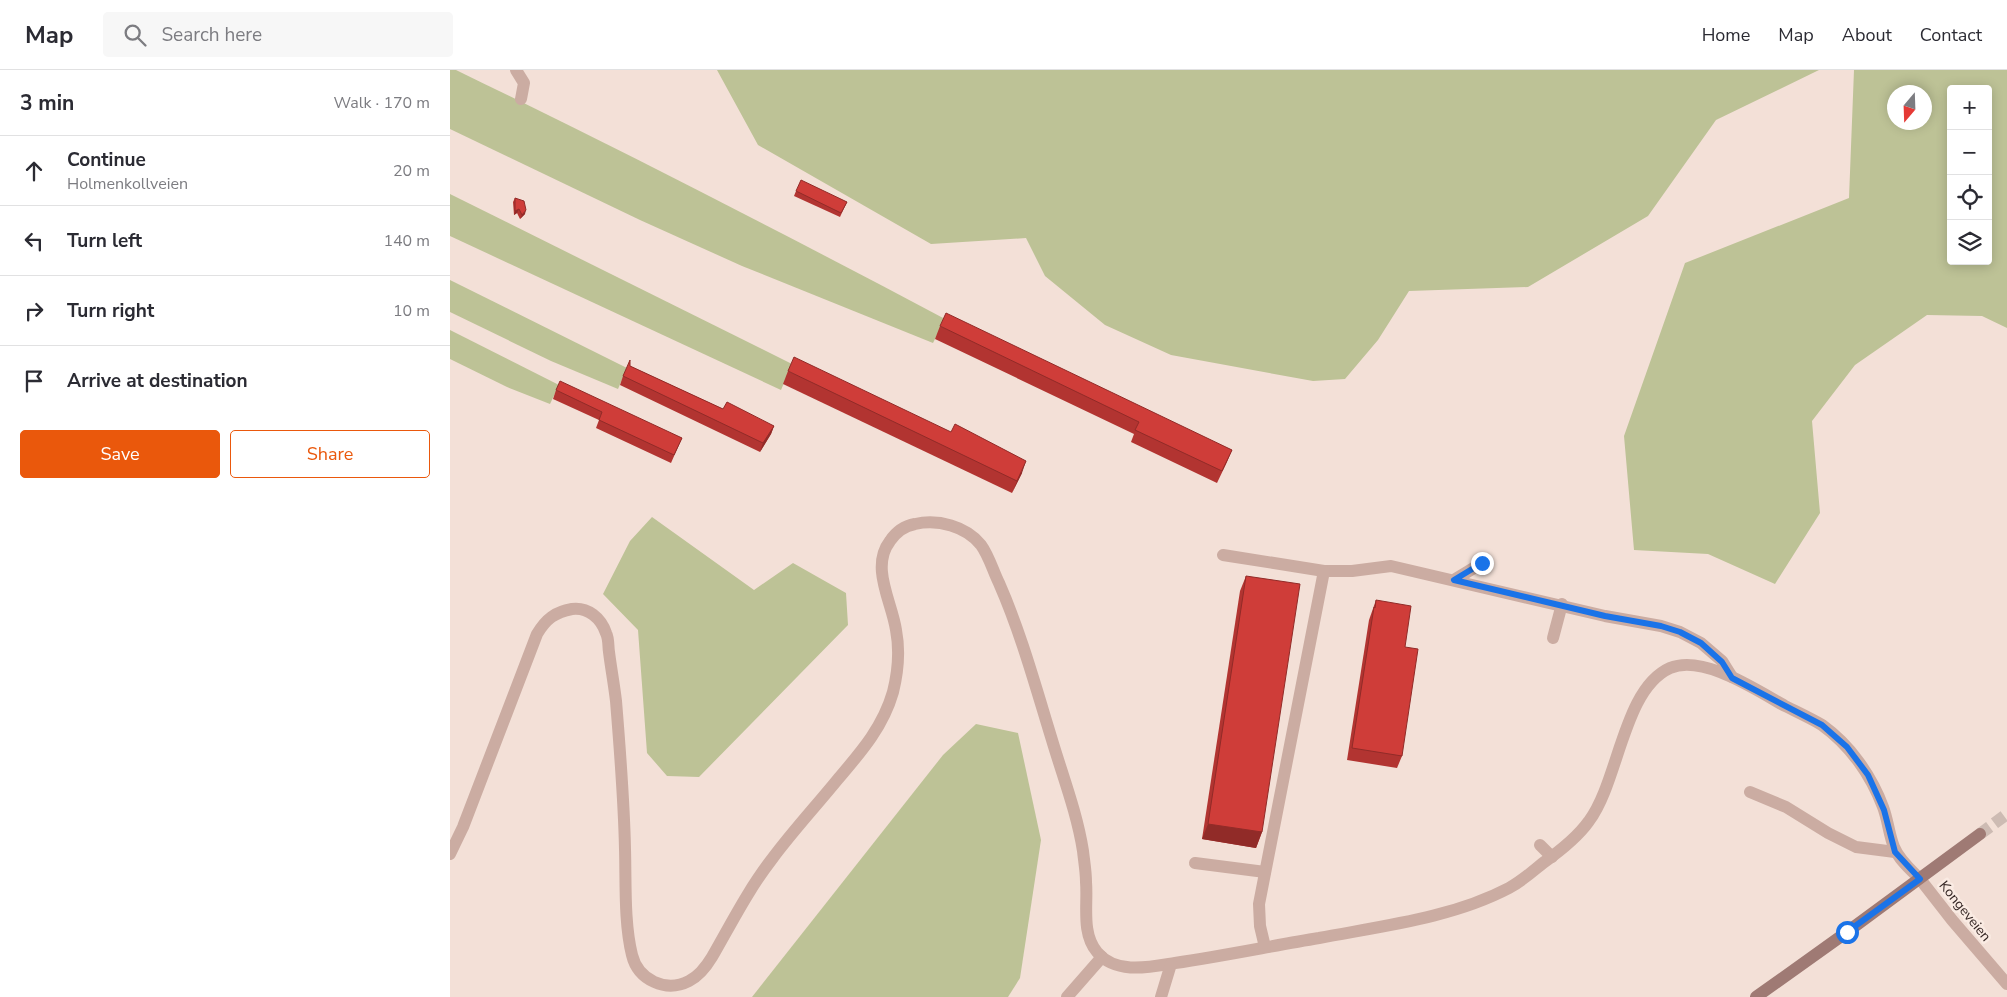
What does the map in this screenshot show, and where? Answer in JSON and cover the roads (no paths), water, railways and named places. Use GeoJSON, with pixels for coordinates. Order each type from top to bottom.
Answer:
{"type":"FeatureCollection","features":[{"type":"Feature","properties":{"kind":"main road"},"geometry":{"type":"LineString","coordinates":[[1756,997],[1980,834]]}},
{"type":"Feature","properties":{"kind":"street"},"geometry":{"type":"LineString","coordinates":[[516,70],[524,83],[522,100]]}},
{"type":"Feature","properties":{"kind":"street"},"geometry":{"type":"LineString","coordinates":[[450,854],[463,827],[536,634],[551,616],[558,613],[578,608],[590,612],[607,634],[615,692],[624,814],[627,912],[632,956],[638,969],[650,981],[672,986],[693,979],[705,968],[757,879],[864,749],[883,720],[892,696],[898,663],[896,629],[883,581],[881,562],[884,550],[896,533],[920,523],[948,524],[962,530],[977,540],[982,546],[1011,613],[1035,683],[1077,822],[1086,884],[1088,934],[1096,951],[1102,958],[1111,963],[1132,968],[1172,964],[1379,927],[1426,917],[1468,905],[1514,886],[1576,837],[1596,810],[1635,707],[1655,676],[1680,665],[1709,668],[1822,725],[1847,747],[1868,775],[1884,810],[1895,852],[1856,846],[1828,833],[1786,807],[1750,792]]}},
{"type":"Feature","properties":{"kind":"street"},"geometry":{"type":"LineString","coordinates":[[1223,555],[1324,571],[1352,571],[1391,566],[1562,604],[1605,616],[1661,626],[1680,632],[1701,643],[1722,662],[1732,678]]}},
{"type":"Feature","properties":{"kind":"street"},"geometry":{"type":"LineString","coordinates":[[1454,580],[1482,563]]}},
{"type":"Feature","properties":{"kind":"street"},"geometry":{"type":"LineString","coordinates":[[1265,947],[1260,926],[1259,904],[1324,571]]}},
{"type":"Feature","properties":{"kind":"street"},"geometry":{"type":"LineString","coordinates":[[1553,638],[1562,604]]}},
{"type":"Feature","properties":{"kind":"street"},"geometry":{"type":"LineString","coordinates":[[1540,844],[1552,856]]}},
{"type":"Feature","properties":{"kind":"street","name":"Kongeveien"},"geometry":{"type":"LineString","coordinates":[[1895,852],[1920,879],[2007,984]]}},
{"type":"Feature","properties":{"kind":"street"},"geometry":{"type":"LineString","coordinates":[[1195,863],[1265,872]]}},
{"type":"Feature","properties":{"kind":"street"},"geometry":{"type":"LineString","coordinates":[[1067,997],[1102,958]]}},
{"type":"Feature","properties":{"kind":"street"},"geometry":{"type":"LineString","coordinates":[[1161,997],[1172,964]]}},
{"type":"Feature","properties":{"kind":"tunnel"},"geometry":{"type":"LineString","coordinates":[[1980,834],[2007,814]]}}]}
